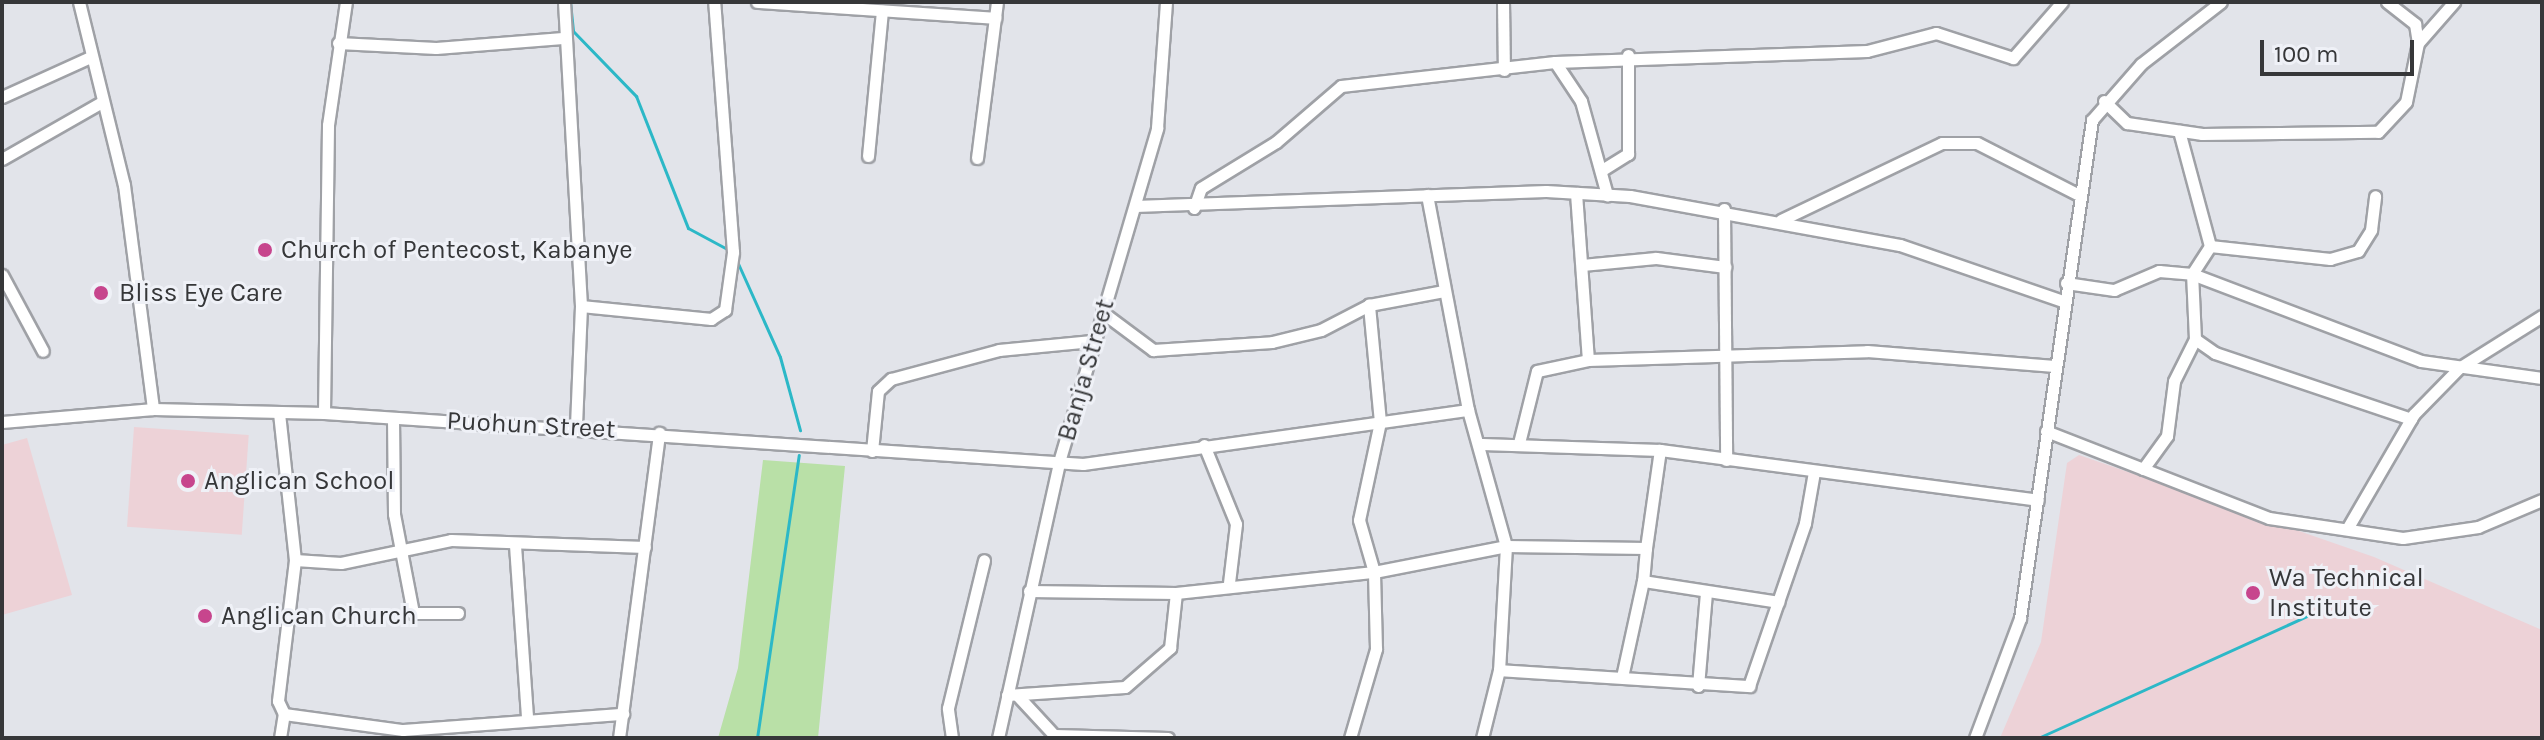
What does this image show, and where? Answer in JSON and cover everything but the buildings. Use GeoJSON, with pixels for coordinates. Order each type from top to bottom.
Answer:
{"type":"FeatureCollection","features":[{"type":"Feature","properties":{"kind":"street"},"geometry":{"type":"LineString","coordinates":[[79,2],[134,245],[153,409]]}},
{"type":"Feature","properties":{"kind":"street"},"geometry":{"type":"LineString","coordinates":[[324,413],[324,215],[338,43],[346,2]]}},
{"type":"Feature","properties":{"kind":"street"},"geometry":{"type":"LineString","coordinates":[[564,2],[563,38],[581,306],[576,426]]}},
{"type":"Feature","properties":{"kind":"street"},"geometry":{"type":"LineString","coordinates":[[581,306],[711,319],[725,310],[733,252],[714,2]]}},
{"type":"Feature","properties":{"kind":"street"},"geometry":{"type":"LineString","coordinates":[[757,2],[995,18]]}},
{"type":"Feature","properties":{"kind":"street"},"geometry":{"type":"LineString","coordinates":[[977,158],[997,2]]}},
{"type":"Feature","properties":{"kind":"street","name":"Banja Street"},"geometry":{"type":"LineString","coordinates":[[998,738],[1012,695],[1029,591],[1059,462],[1092,341],[1135,206],[1165,92],[1166,2]]}},
{"type":"Feature","properties":{"kind":"street"},"geometry":{"type":"LineString","coordinates":[[1503,2],[1504,70]]}},
{"type":"Feature","properties":{"kind":"street"},"geometry":{"type":"LineString","coordinates":[[1194,208],[1201,188],[1233,174],[1341,86],[1628,55],[1867,51],[1936,33],[2013,58],[2062,2]]}},
{"type":"Feature","properties":{"kind":"street"},"geometry":{"type":"LineString","coordinates":[[1975,738],[2020,618],[2077,194],[2092,120],[2104,101],[2221,2]]}},
{"type":"Feature","properties":{"kind":"street"},"geometry":{"type":"LineString","coordinates":[[2104,101],[2120,120],[2179,131],[2378,132],[2406,102],[2418,43],[2415,24],[2387,2]]}},
{"type":"Feature","properties":{"kind":"street"},"geometry":{"type":"LineString","coordinates":[[2418,43],[2454,2]]}},
{"type":"Feature","properties":{"kind":"street"},"geometry":{"type":"LineString","coordinates":[[868,156],[882,11]]}},
{"type":"Feature","properties":{"kind":"street"},"geometry":{"type":"LineString","coordinates":[[338,43],[436,48],[563,38]]}},
{"type":"Feature","properties":{"kind":"street"},"geometry":{"type":"LineString","coordinates":[[1602,170],[1628,154],[1628,55]]}},
{"type":"Feature","properties":{"kind":"street"},"geometry":{"type":"LineString","coordinates":[[2,97],[90,57]]}},
{"type":"Feature","properties":{"kind":"street"},"geometry":{"type":"LineString","coordinates":[[1555,62],[1581,101],[1607,195]]}},
{"type":"Feature","properties":{"kind":"street"},"geometry":{"type":"LineString","coordinates":[[2,159],[102,102]]}},
{"type":"Feature","properties":{"kind":"street"},"geometry":{"type":"LineString","coordinates":[[2143,469],[2167,436],[2174,381],[2195,339],[2192,274],[2210,246],[2179,131]]}},
{"type":"Feature","properties":{"kind":"street"},"geometry":{"type":"LineString","coordinates":[[1781,220],[1942,143],[1977,143],[2077,194]]}},
{"type":"Feature","properties":{"kind":"street"},"geometry":{"type":"LineString","coordinates":[[1576,193],[1588,360]]}},
{"type":"Feature","properties":{"kind":"street"},"geometry":{"type":"LineString","coordinates":[[1135,206],[1194,208],[1427,195],[1607,195],[1724,209],[1900,245],[2063,301]]}},
{"type":"Feature","properties":{"kind":"street"},"geometry":{"type":"LineString","coordinates":[[1427,195],[1468,410],[1482,444],[1506,546],[1499,670],[1482,738]]}},
{"type":"Feature","properties":{"kind":"street"},"geometry":{"type":"LineString","coordinates":[[2210,246],[2330,259],[2358,251],[2371,230],[2375,196]]}},
{"type":"Feature","properties":{"kind":"street"},"geometry":{"type":"LineString","coordinates":[[1724,209],[1726,460]]}},
{"type":"Feature","properties":{"kind":"street"},"geometry":{"type":"LineString","coordinates":[[1582,265],[1656,258],[1725,267]]}},
{"type":"Feature","properties":{"kind":"street"},"geometry":{"type":"LineString","coordinates":[[2066,283],[2114,290],[2159,271],[2192,274],[2367,345],[2459,368],[2542,378]]}},
{"type":"Feature","properties":{"kind":"street"},"geometry":{"type":"LineString","coordinates":[[2,275],[43,351]]}},
{"type":"Feature","properties":{"kind":"street"},"geometry":{"type":"LineString","coordinates":[[1102,312],[1153,350],[1272,342],[1321,330],[1369,305],[1444,291]]}},
{"type":"Feature","properties":{"kind":"street"},"geometry":{"type":"LineString","coordinates":[[1350,738],[1376,649],[1374,572],[1359,496],[1380,422],[1369,305]]}},
{"type":"Feature","properties":{"kind":"street"},"geometry":{"type":"LineString","coordinates":[[2347,529],[2411,419],[2459,368],[2542,316]]}},
{"type":"Feature","properties":{"kind":"street"},"geometry":{"type":"LineString","coordinates":[[2195,339],[2215,353],[2411,419]]}},
{"type":"Feature","properties":{"kind":"street"},"geometry":{"type":"LineString","coordinates":[[872,451],[878,391],[891,379],[999,350],[1092,341]]}},
{"type":"Feature","properties":{"kind":"street"},"geometry":{"type":"LineString","coordinates":[[1519,443],[1537,371],[1588,360],[1727,350],[1867,351],[2054,366]]}},
{"type":"Feature","properties":{"kind":"street","name":"Puohun Street"},"geometry":{"type":"LineString","coordinates":[[2,422],[153,409],[324,413],[576,426],[872,451],[1059,462],[1468,410]]}},
{"type":"Feature","properties":{"kind":"street"},"geometry":{"type":"LineString","coordinates":[[279,413],[295,560],[278,701],[284,714],[280,738]]}},
{"type":"Feature","properties":{"kind":"street"},"geometry":{"type":"LineString","coordinates":[[393,418],[399,549],[414,616],[458,613]]}},
{"type":"Feature","properties":{"kind":"street"},"geometry":{"type":"LineString","coordinates":[[2046,431],[2269,518],[2347,529],[2424,537],[2478,527],[2542,500]]}},
{"type":"Feature","properties":{"kind":"street"},"geometry":{"type":"LineString","coordinates":[[619,738],[659,433]]}},
{"type":"Feature","properties":{"kind":"street"},"geometry":{"type":"LineString","coordinates":[[1482,444],[1660,450],[2038,500]]}},
{"type":"Feature","properties":{"kind":"street"},"geometry":{"type":"LineString","coordinates":[[1204,445],[1236,524],[1229,583]]}},
{"type":"Feature","properties":{"kind":"street"},"geometry":{"type":"LineString","coordinates":[[1622,677],[1643,581],[1660,450]]}},
{"type":"Feature","properties":{"kind":"street"},"geometry":{"type":"LineString","coordinates":[[1499,670],[1622,677],[1698,686],[1749,686],[1778,602],[1814,472]]}},
{"type":"Feature","properties":{"kind":"street"},"geometry":{"type":"LineString","coordinates":[[295,560],[341,563],[451,540],[515,545],[645,547]]}},
{"type":"Feature","properties":{"kind":"street"},"geometry":{"type":"LineString","coordinates":[[515,545],[527,717]]}},
{"type":"Feature","properties":{"kind":"street"},"geometry":{"type":"LineString","coordinates":[[1029,591],[1176,593],[1229,583],[1374,572],[1506,546],[1646,548]]}},
{"type":"Feature","properties":{"kind":"street"},"geometry":{"type":"LineString","coordinates":[[952,738],[948,708],[984,560]]}},
{"type":"Feature","properties":{"kind":"street"},"geometry":{"type":"LineString","coordinates":[[1643,581],[1778,602]]}},
{"type":"Feature","properties":{"kind":"street"},"geometry":{"type":"LineString","coordinates":[[1698,686],[1706,592]]}},
{"type":"Feature","properties":{"kind":"street"},"geometry":{"type":"LineString","coordinates":[[1012,695],[1125,687],[1170,648],[1176,593]]}},
{"type":"Feature","properties":{"kind":"street"},"geometry":{"type":"LineString","coordinates":[[1012,695],[1054,735],[1168,738]]}},
{"type":"Feature","properties":{"kind":"street"},"geometry":{"type":"LineString","coordinates":[[284,714],[403,730],[527,717],[623,714]]}},
{"type":"Feature","properties":{"kind":"shaded area","name":"Anglican School"},"geometry":{"type":"Polygon","coordinates":[[[134,427],[249,435],[242,535],[127,527],[134,427]]]}},
{"type":"Feature","properties":{"kind":"shaded area"},"geometry":{"type":"Polygon","coordinates":[[[27,438],[72,595],[2,615],[2,445],[27,438]]]}},
{"type":"Feature","properties":{"kind":"shaded area","name":"Wa Technical Institute"},"geometry":{"type":"Polygon","coordinates":[[[2079,455],[2374,557],[2542,630],[2542,738],[2000,738],[2041,642],[2067,463],[2079,455]]]}},
{"type":"Feature","properties":{"kind":"green space"},"geometry":{"type":"Polygon","coordinates":[[[763,460],[845,466],[818,738],[718,738],[738,668],[763,460]]]}},
{"type":"Feature","properties":{"kind":"waterway"},"geometry":{"type":"LineString","coordinates":[[570,2],[573,31],[636,96],[688,228],[729,250]]}},
{"type":"Feature","properties":{"kind":"waterway"},"geometry":{"type":"LineString","coordinates":[[736,259],[780,357],[800,430]]}},
{"type":"Feature","properties":{"kind":"waterway"},"geometry":{"type":"LineString","coordinates":[[757,738],[799,455]]}},
{"type":"Feature","properties":{"kind":"waterway"},"geometry":{"type":"LineString","coordinates":[[2038,738],[2313,613]]}},
{"type":"Feature","properties":{"kind":"place","name":"Church of Pentecost, Kabanye"},"geometry":{"type":"Point","coordinates":[265,250]}},
{"type":"Feature","properties":{"kind":"place","name":"Bliss Eye Care"},"geometry":{"type":"Point","coordinates":[101,293]}},
{"type":"Feature","properties":{"kind":"place","name":"Anglican School"},"geometry":{"type":"Point","coordinates":[188,481]}},
{"type":"Feature","properties":{"kind":"place","name":"Wa Technical Institute"},"geometry":{"type":"Point","coordinates":[2253,593]}},
{"type":"Feature","properties":{"kind":"place","name":"Anglican Church"},"geometry":{"type":"Point","coordinates":[205,616]}}]}
